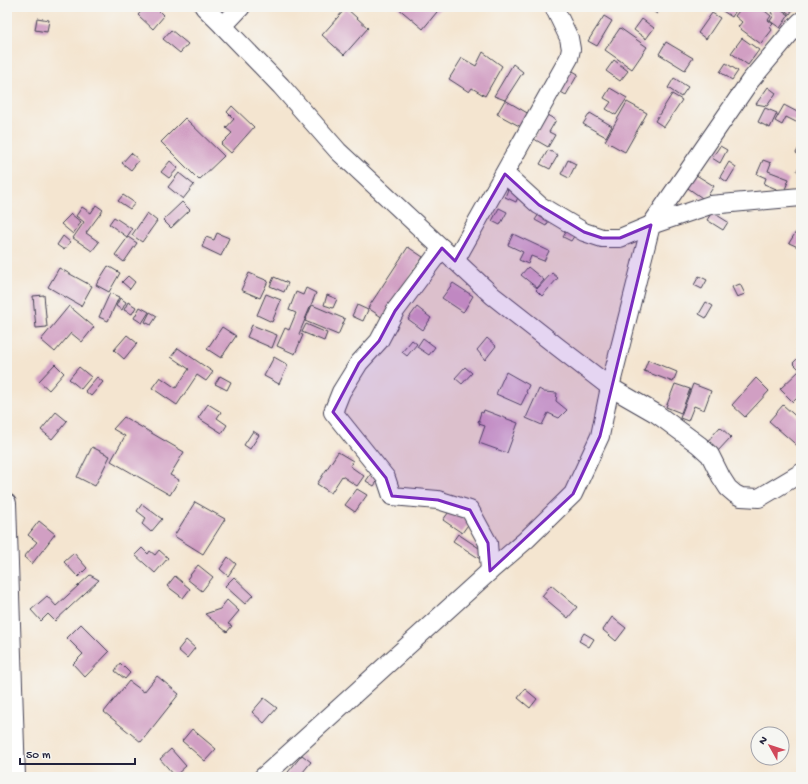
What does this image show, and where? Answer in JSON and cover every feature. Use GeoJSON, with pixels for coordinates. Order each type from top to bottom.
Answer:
{"type":"FeatureCollection","features":[{"type":"Feature","properties":{"kind":"street"},"geometry":{"type":"LineString","coordinates":[[204,7],[281,86],[338,151],[493,296],[610,387],[657,414],[699,445],[710,455],[728,488],[741,497],[759,498],[801,473]]}},
{"type":"Feature","properties":{"kind":"street"},"geometry":{"type":"LineString","coordinates":[[223,26],[241,7]]}},
{"type":"Feature","properties":{"kind":"street"},"geometry":{"type":"LineString","coordinates":[[455,261],[569,58],[571,49],[569,38],[554,7]]}},
{"type":"Feature","properties":{"kind":"street"},"geometry":{"type":"LineString","coordinates":[[263,777],[526,540],[573,494],[600,436],[610,387],[651,225],[750,81],[801,21]]}},
{"type":"Feature","properties":{"kind":"street"},"geometry":{"type":"LineString","coordinates":[[504,174],[539,205],[584,232],[602,238],[620,238],[651,225],[710,205],[801,197]]}},
{"type":"Feature","properties":{"kind":"street"},"geometry":{"type":"LineString","coordinates":[[442,248],[395,311],[379,341],[359,363],[341,392],[332,412],[386,478],[392,496],[438,500],[470,510],[488,542],[490,571]]}},
{"type":"Feature","properties":{"kind":"street"},"geometry":{"type":"LineString","coordinates":[[7,503],[16,777]]}},
{"type":"Feature","properties":{"kind":"highlighted area"},"geometry":{"type":"Polygon","coordinates":[[[505,174],[539,205],[584,232],[602,238],[620,238],[651,225],[600,436],[573,494],[490,571],[488,543],[470,510],[438,500],[392,496],[386,478],[333,412],[359,363],[379,341],[395,311],[442,248],[455,261],[505,174]]]}},
{"type":"Feature","properties":{"kind":"building"},"geometry":{"type":"Polygon","coordinates":[[[131,7],[141,7],[137,12],[131,7]]]}},
{"type":"Feature","properties":{"kind":"building"},"geometry":{"type":"Polygon","coordinates":[[[145,7],[155,7],[164,16],[153,29],[138,15],[145,7]]]}},
{"type":"Feature","properties":{"kind":"building"},"geometry":{"type":"Polygon","coordinates":[[[397,7],[441,7],[423,29],[397,7]]]}},
{"type":"Feature","properties":{"kind":"building"},"geometry":{"type":"Polygon","coordinates":[[[647,7],[661,7],[657,14],[647,7]]]}},
{"type":"Feature","properties":{"kind":"building"},"geometry":{"type":"Polygon","coordinates":[[[738,7],[732,17],[718,8],[738,7]]]}},
{"type":"Feature","properties":{"kind":"building"},"geometry":{"type":"Polygon","coordinates":[[[742,7],[760,7],[771,16],[768,20],[773,24],[770,27],[772,30],[761,44],[738,27],[742,22],[735,16],[742,7]]]}},
{"type":"Feature","properties":{"kind":"building"},"geometry":{"type":"Polygon","coordinates":[[[775,7],[778,7],[789,15],[780,28],[770,21],[774,15],[771,13],[775,7]]]}},
{"type":"Feature","properties":{"kind":"building"},"geometry":{"type":"Polygon","coordinates":[[[780,7],[795,7],[790,14],[780,7]]]}},
{"type":"Feature","properties":{"kind":"building"},"geometry":{"type":"Polygon","coordinates":[[[346,8],[368,28],[344,55],[322,35],[346,8]]]}},
{"type":"Feature","properties":{"kind":"building"},"geometry":{"type":"Polygon","coordinates":[[[712,13],[720,18],[706,39],[698,33],[712,13]]]}},
{"type":"Feature","properties":{"kind":"building"},"geometry":{"type":"Polygon","coordinates":[[[604,16],[612,21],[597,46],[588,41],[604,16]]]}},
{"type":"Feature","properties":{"kind":"building"},"geometry":{"type":"Polygon","coordinates":[[[37,18],[49,20],[47,32],[35,30],[37,18]]]}},
{"type":"Feature","properties":{"kind":"building"},"geometry":{"type":"Polygon","coordinates":[[[642,19],[654,28],[646,39],[634,30],[642,19]]]}},
{"type":"Feature","properties":{"kind":"building"},"geometry":{"type":"Polygon","coordinates":[[[620,28],[647,47],[632,69],[605,50],[620,28]]]}},
{"type":"Feature","properties":{"kind":"building"},"geometry":{"type":"Polygon","coordinates":[[[171,30],[188,44],[180,53],[163,39],[171,30]]]}},
{"type":"Feature","properties":{"kind":"building"},"geometry":{"type":"Polygon","coordinates":[[[742,38],[759,50],[748,65],[731,53],[742,38]]]}},
{"type":"Feature","properties":{"kind":"building"},"geometry":{"type":"Polygon","coordinates":[[[666,42],[693,58],[685,70],[659,54],[666,42]]]}},
{"type":"Feature","properties":{"kind":"building"},"geometry":{"type":"Polygon","coordinates":[[[483,52],[502,66],[485,96],[472,88],[469,92],[449,79],[462,58],[476,66],[483,52]]]}},
{"type":"Feature","properties":{"kind":"building"},"geometry":{"type":"Polygon","coordinates":[[[614,60],[628,71],[620,81],[606,71],[614,60]]]}},
{"type":"Feature","properties":{"kind":"building"},"geometry":{"type":"Polygon","coordinates":[[[726,63],[738,71],[732,80],[720,72],[726,63]]]}},
{"type":"Feature","properties":{"kind":"building"},"geometry":{"type":"Polygon","coordinates":[[[513,64],[523,72],[505,100],[494,96],[513,64]]]}},
{"type":"Feature","properties":{"kind":"building"},"geometry":{"type":"Polygon","coordinates":[[[571,70],[578,74],[566,95],[559,91],[571,70]]]}},
{"type":"Feature","properties":{"kind":"building"},"geometry":{"type":"Polygon","coordinates":[[[674,78],[688,87],[681,97],[668,88],[674,78]]]}},
{"type":"Feature","properties":{"kind":"building"},"geometry":{"type":"Polygon","coordinates":[[[768,87],[776,93],[767,106],[756,104],[768,87]]]}},
{"type":"Feature","properties":{"kind":"building"},"geometry":{"type":"Polygon","coordinates":[[[610,88],[627,98],[616,115],[606,109],[611,102],[604,98],[610,88]]]}},
{"type":"Feature","properties":{"kind":"building"},"geometry":{"type":"Polygon","coordinates":[[[672,94],[682,100],[664,127],[655,121],[672,94]]]}},
{"type":"Feature","properties":{"kind":"building"},"geometry":{"type":"Polygon","coordinates":[[[505,100],[529,114],[523,128],[497,114],[505,100]]]}},
{"type":"Feature","properties":{"kind":"building"},"geometry":{"type":"Polygon","coordinates":[[[627,102],[647,113],[625,152],[605,141],[627,102]]]}},
{"type":"Feature","properties":{"kind":"building"},"geometry":{"type":"Polygon","coordinates":[[[784,105],[801,114],[800,124],[786,117],[782,125],[775,121],[784,105]]]}},
{"type":"Feature","properties":{"kind":"building"},"geometry":{"type":"Polygon","coordinates":[[[232,106],[254,127],[231,153],[221,144],[232,133],[226,128],[234,119],[227,112],[232,106]]]}},
{"type":"Feature","properties":{"kind":"building"},"geometry":{"type":"Polygon","coordinates":[[[765,108],[777,113],[770,128],[758,122],[765,108]]]}},
{"type":"Feature","properties":{"kind":"building"},"geometry":{"type":"Polygon","coordinates":[[[590,113],[612,126],[606,137],[583,124],[590,113]]]}},
{"type":"Feature","properties":{"kind":"building"},"geometry":{"type":"Polygon","coordinates":[[[547,115],[556,120],[549,132],[555,135],[548,147],[534,139],[547,115]]]}},
{"type":"Feature","properties":{"kind":"building"},"geometry":{"type":"Polygon","coordinates":[[[185,118],[224,156],[199,180],[161,142],[185,118]]]}},
{"type":"Feature","properties":{"kind":"building"},"geometry":{"type":"Polygon","coordinates":[[[801,144],[801,156],[796,153],[801,144]]]}},
{"type":"Feature","properties":{"kind":"building"},"geometry":{"type":"Polygon","coordinates":[[[720,146],[727,150],[720,163],[712,158],[720,146]]]}},
{"type":"Feature","properties":{"kind":"building"},"geometry":{"type":"Polygon","coordinates":[[[548,150],[558,155],[550,169],[540,164],[548,150]]]}},
{"type":"Feature","properties":{"kind":"building"},"geometry":{"type":"Polygon","coordinates":[[[131,153],[139,160],[131,170],[122,163],[131,153]]]}},
{"type":"Feature","properties":{"kind":"building"},"geometry":{"type":"Polygon","coordinates":[[[568,160],[576,164],[569,178],[561,174],[568,160]]]}},
{"type":"Feature","properties":{"kind":"building"},"geometry":{"type":"Polygon","coordinates":[[[763,160],[771,163],[768,171],[789,179],[784,192],[764,184],[766,178],[757,174],[763,160]]]}},
{"type":"Feature","properties":{"kind":"building"},"geometry":{"type":"Polygon","coordinates":[[[170,161],[178,168],[169,178],[161,172],[170,161]]]}},
{"type":"Feature","properties":{"kind":"building"},"geometry":{"type":"Polygon","coordinates":[[[801,161],[801,173],[797,171],[801,161]]]}},
{"type":"Feature","properties":{"kind":"building"},"geometry":{"type":"Polygon","coordinates":[[[729,162],[736,167],[727,182],[720,177],[729,162]]]}},
{"type":"Feature","properties":{"kind":"building"},"geometry":{"type":"Polygon","coordinates":[[[179,173],[194,185],[183,199],[168,187],[179,173]]]}},
{"type":"Feature","properties":{"kind":"building"},"geometry":{"type":"Polygon","coordinates":[[[693,173],[714,186],[705,200],[685,186],[693,173]]]}},
{"type":"Feature","properties":{"kind":"building"},"geometry":{"type":"Polygon","coordinates":[[[509,187],[520,192],[516,202],[505,197],[509,187]]]}},
{"type":"Feature","properties":{"kind":"building"},"geometry":{"type":"Polygon","coordinates":[[[123,195],[135,203],[130,209],[118,201],[123,195]]]}},
{"type":"Feature","properties":{"kind":"building"},"geometry":{"type":"Polygon","coordinates":[[[182,202],[190,210],[171,228],[163,220],[182,202]]]}},
{"type":"Feature","properties":{"kind":"building"},"geometry":{"type":"Polygon","coordinates":[[[96,205],[103,210],[86,233],[99,242],[92,251],[73,238],[84,222],[76,216],[82,207],[91,213],[96,205]]]}},
{"type":"Feature","properties":{"kind":"building"},"geometry":{"type":"Polygon","coordinates":[[[499,208],[507,212],[500,225],[492,221],[499,208]]]}},
{"type":"Feature","properties":{"kind":"building"},"geometry":{"type":"Polygon","coordinates":[[[541,211],[551,217],[546,226],[535,220],[541,211]]]}},
{"type":"Feature","properties":{"kind":"building"},"geometry":{"type":"Polygon","coordinates":[[[712,212],[728,222],[723,230],[707,220],[712,212]]]}},
{"type":"Feature","properties":{"kind":"building"},"geometry":{"type":"Polygon","coordinates":[[[147,213],[157,221],[142,242],[132,235],[147,213]]]}},
{"type":"Feature","properties":{"kind":"building"},"geometry":{"type":"Polygon","coordinates":[[[71,214],[81,222],[73,234],[61,224],[71,214]]]}},
{"type":"Feature","properties":{"kind":"building"},"geometry":{"type":"Polygon","coordinates":[[[114,217],[132,229],[127,237],[109,224],[114,217]]]}},
{"type":"Feature","properties":{"kind":"building"},"geometry":{"type":"Polygon","coordinates":[[[568,229],[576,233],[571,241],[563,237],[568,229]]]}},
{"type":"Feature","properties":{"kind":"building"},"geometry":{"type":"Polygon","coordinates":[[[796,232],[801,235],[801,242],[798,247],[789,243],[796,232]]]}},
{"type":"Feature","properties":{"kind":"building"},"geometry":{"type":"Polygon","coordinates":[[[217,233],[229,238],[221,256],[202,247],[206,237],[214,240],[217,233]]]}},
{"type":"Feature","properties":{"kind":"building"},"geometry":{"type":"Polygon","coordinates":[[[513,234],[549,251],[544,261],[531,256],[528,264],[519,260],[523,252],[508,245],[513,234]]]}},
{"type":"Feature","properties":{"kind":"building"},"geometry":{"type":"Polygon","coordinates":[[[63,236],[70,242],[64,250],[57,245],[63,236]]]}},
{"type":"Feature","properties":{"kind":"building"},"geometry":{"type":"Polygon","coordinates":[[[128,237],[137,243],[124,262],[115,255],[128,237]]]}},
{"type":"Feature","properties":{"kind":"building"},"geometry":{"type":"Polygon","coordinates":[[[408,247],[423,257],[383,318],[368,308],[408,247]]]}},
{"type":"Feature","properties":{"kind":"building"},"geometry":{"type":"Polygon","coordinates":[[[108,266],[120,273],[109,292],[96,285],[108,266]]]}},
{"type":"Feature","properties":{"kind":"building"},"geometry":{"type":"Polygon","coordinates":[[[528,267],[544,280],[537,288],[521,275],[528,267]]]}},
{"type":"Feature","properties":{"kind":"building"},"geometry":{"type":"Polygon","coordinates":[[[59,268],[92,286],[81,306],[48,287],[59,268]]]}},
{"type":"Feature","properties":{"kind":"building"},"geometry":{"type":"Polygon","coordinates":[[[249,273],[268,281],[260,298],[241,290],[249,273]]]}},
{"type":"Feature","properties":{"kind":"building"},"geometry":{"type":"Polygon","coordinates":[[[552,273],[558,278],[542,296],[536,290],[552,273]]]}},
{"type":"Feature","properties":{"kind":"building"},"geometry":{"type":"Polygon","coordinates":[[[128,276],[135,282],[130,289],[122,282],[128,276]]]}},
{"type":"Feature","properties":{"kind":"building"},"geometry":{"type":"Polygon","coordinates":[[[699,276],[707,280],[702,289],[694,285],[699,276]]]}},
{"type":"Feature","properties":{"kind":"building"},"geometry":{"type":"Polygon","coordinates":[[[274,277],[288,283],[284,292],[270,286],[274,277]]]}},
{"type":"Feature","properties":{"kind":"building"},"geometry":{"type":"Polygon","coordinates":[[[453,283],[473,296],[463,312],[442,298],[453,283]]]}},
{"type":"Feature","properties":{"kind":"building"},"geometry":{"type":"Polygon","coordinates":[[[740,284],[745,294],[737,297],[732,287],[740,284]]]}},
{"type":"Feature","properties":{"kind":"building"},"geometry":{"type":"Polygon","coordinates":[[[306,288],[316,293],[299,334],[303,335],[295,354],[277,346],[285,328],[289,330],[296,313],[289,310],[296,292],[303,295],[306,288]]]}},
{"type":"Feature","properties":{"kind":"building"},"geometry":{"type":"Polygon","coordinates":[[[110,293],[119,297],[108,321],[99,317],[110,293]]]}},
{"type":"Feature","properties":{"kind":"building"},"geometry":{"type":"Polygon","coordinates":[[[266,294],[281,300],[272,322],[257,315],[266,294]]]}},
{"type":"Feature","properties":{"kind":"building"},"geometry":{"type":"Polygon","coordinates":[[[44,295],[47,327],[36,328],[33,296],[44,295]]]}},
{"type":"Feature","properties":{"kind":"building"},"geometry":{"type":"Polygon","coordinates":[[[327,295],[337,299],[333,308],[324,305],[327,295]]]}},
{"type":"Feature","properties":{"kind":"building"},"geometry":{"type":"Polygon","coordinates":[[[120,298],[126,302],[122,310],[116,306],[120,298]]]}},
{"type":"Feature","properties":{"kind":"building"},"geometry":{"type":"Polygon","coordinates":[[[128,302],[136,307],[132,314],[124,310],[128,302]]]}},
{"type":"Feature","properties":{"kind":"building"},"geometry":{"type":"Polygon","coordinates":[[[706,302],[713,306],[706,318],[699,314],[706,302]]]}},
{"type":"Feature","properties":{"kind":"building"},"geometry":{"type":"Polygon","coordinates":[[[312,305],[345,319],[338,335],[305,321],[312,305]]]}},
{"type":"Feature","properties":{"kind":"building"},"geometry":{"type":"Polygon","coordinates":[[[357,305],[368,310],[363,321],[352,316],[357,305]]]}},
{"type":"Feature","properties":{"kind":"building"},"geometry":{"type":"Polygon","coordinates":[[[69,306],[94,327],[82,342],[71,333],[55,352],[41,340],[69,306]]]}},
{"type":"Feature","properties":{"kind":"building"},"geometry":{"type":"Polygon","coordinates":[[[140,307],[149,312],[142,323],[134,318],[140,307]]]}},
{"type":"Feature","properties":{"kind":"building"},"geometry":{"type":"Polygon","coordinates":[[[417,307],[431,318],[423,330],[408,319],[417,307]]]}},
{"type":"Feature","properties":{"kind":"building"},"geometry":{"type":"Polygon","coordinates":[[[150,312],[157,316],[151,325],[145,322],[150,312]]]}},
{"type":"Feature","properties":{"kind":"building"},"geometry":{"type":"Polygon","coordinates":[[[306,324],[327,333],[324,341],[302,332],[306,324]]]}},
{"type":"Feature","properties":{"kind":"building"},"geometry":{"type":"Polygon","coordinates":[[[252,325],[277,335],[272,348],[247,337],[252,325]]]}},
{"type":"Feature","properties":{"kind":"building"},"geometry":{"type":"Polygon","coordinates":[[[222,327],[236,336],[221,358],[207,349],[222,327]]]}},
{"type":"Feature","properties":{"kind":"building"},"geometry":{"type":"Polygon","coordinates":[[[127,335],[137,343],[124,359],[114,350],[127,335]]]}},
{"type":"Feature","properties":{"kind":"building"},"geometry":{"type":"Polygon","coordinates":[[[423,338],[435,347],[429,355],[417,347],[423,338]]]}},
{"type":"Feature","properties":{"kind":"building"},"geometry":{"type":"Polygon","coordinates":[[[487,338],[496,346],[485,360],[477,350],[487,338]]]}},
{"type":"Feature","properties":{"kind":"building"},"geometry":{"type":"Polygon","coordinates":[[[412,340],[417,344],[407,356],[402,352],[412,340]]]}},
{"type":"Feature","properties":{"kind":"building"},"geometry":{"type":"Polygon","coordinates":[[[178,348],[213,372],[206,381],[197,375],[177,405],[152,388],[160,377],[176,388],[189,369],[171,357],[178,348]]]}},
{"type":"Feature","properties":{"kind":"building"},"geometry":{"type":"Polygon","coordinates":[[[801,355],[801,394],[793,402],[780,389],[800,370],[793,363],[801,355]]]}},
{"type":"Feature","properties":{"kind":"building"},"geometry":{"type":"Polygon","coordinates":[[[274,357],[288,365],[279,384],[264,376],[274,357]]]}},
{"type":"Feature","properties":{"kind":"building"},"geometry":{"type":"Polygon","coordinates":[[[648,360],[677,372],[673,382],[644,371],[648,360]]]}},
{"type":"Feature","properties":{"kind":"building"},"geometry":{"type":"Polygon","coordinates":[[[55,364],[64,373],[49,390],[39,381],[55,364]]]}},
{"type":"Feature","properties":{"kind":"building"},"geometry":{"type":"Polygon","coordinates":[[[79,367],[91,377],[81,389],[69,379],[79,367]]]}},
{"type":"Feature","properties":{"kind":"building"},"geometry":{"type":"Polygon","coordinates":[[[465,367],[472,373],[462,384],[455,378],[465,367]]]}},
{"type":"Feature","properties":{"kind":"building"},"geometry":{"type":"Polygon","coordinates":[[[506,372],[529,385],[521,405],[496,394],[506,372]]]}},
{"type":"Feature","properties":{"kind":"building"},"geometry":{"type":"Polygon","coordinates":[[[220,376],[231,382],[227,390],[215,384],[220,376]]]}},
{"type":"Feature","properties":{"kind":"building"},"geometry":{"type":"Polygon","coordinates":[[[97,377],[103,382],[91,396],[85,391],[97,377]]]}},
{"type":"Feature","properties":{"kind":"building"},"geometry":{"type":"Polygon","coordinates":[[[756,378],[769,391],[745,417],[732,405],[756,378]]]}},
{"type":"Feature","properties":{"kind":"building"},"geometry":{"type":"Polygon","coordinates":[[[675,384],[690,389],[681,413],[666,407],[675,384]]]}},
{"type":"Feature","properties":{"kind":"building"},"geometry":{"type":"Polygon","coordinates":[[[693,384],[711,391],[704,410],[694,406],[688,421],[680,418],[693,384]]]}},
{"type":"Feature","properties":{"kind":"building"},"geometry":{"type":"Polygon","coordinates":[[[539,389],[544,392],[557,393],[556,401],[567,410],[559,418],[548,413],[542,425],[526,418],[539,389]]]}},
{"type":"Feature","properties":{"kind":"building"},"geometry":{"type":"Polygon","coordinates":[[[208,404],[221,412],[217,418],[227,425],[222,433],[198,418],[208,404]]]}},
{"type":"Feature","properties":{"kind":"building"},"geometry":{"type":"Polygon","coordinates":[[[783,405],[801,421],[801,449],[769,421],[783,405]]]}},
{"type":"Feature","properties":{"kind":"building"},"geometry":{"type":"Polygon","coordinates":[[[484,410],[518,423],[507,453],[479,443],[485,426],[479,424],[480,422],[478,422],[481,412],[483,413],[484,410]]]}},
{"type":"Feature","properties":{"kind":"building"},"geometry":{"type":"Polygon","coordinates":[[[56,412],[67,421],[52,439],[41,430],[56,412]]]}},
{"type":"Feature","properties":{"kind":"building"},"geometry":{"type":"Polygon","coordinates":[[[124,417],[184,452],[170,475],[179,480],[170,495],[111,461],[125,436],[113,429],[124,417]]]}},
{"type":"Feature","properties":{"kind":"building"},"geometry":{"type":"Polygon","coordinates":[[[720,427],[731,437],[717,452],[706,443],[720,427]]]}},
{"type":"Feature","properties":{"kind":"building"},"geometry":{"type":"Polygon","coordinates":[[[253,431],[259,435],[250,449],[244,445],[253,431]]]}},
{"type":"Feature","properties":{"kind":"building"},"geometry":{"type":"Polygon","coordinates":[[[92,447],[110,456],[95,486],[77,477],[92,447]]]}},
{"type":"Feature","properties":{"kind":"building"},"geometry":{"type":"Polygon","coordinates":[[[338,452],[353,461],[350,466],[364,476],[357,486],[342,476],[331,493],[317,484],[338,452]]]}},
{"type":"Feature","properties":{"kind":"building"},"geometry":{"type":"Polygon","coordinates":[[[373,471],[381,476],[374,486],[366,481],[373,471]]]}},
{"type":"Feature","properties":{"kind":"building"},"geometry":{"type":"Polygon","coordinates":[[[357,489],[367,495],[355,512],[345,505],[357,489]]]}},
{"type":"Feature","properties":{"kind":"building"},"geometry":{"type":"Polygon","coordinates":[[[195,502],[225,519],[203,554],[174,536],[195,502]]]}},
{"type":"Feature","properties":{"kind":"building"},"geometry":{"type":"Polygon","coordinates":[[[142,504],[162,519],[151,532],[142,524],[146,518],[137,511],[142,504]]]}},
{"type":"Feature","properties":{"kind":"building"},"geometry":{"type":"Polygon","coordinates":[[[451,509],[470,522],[462,533],[443,520],[451,509]]]}},
{"type":"Feature","properties":{"kind":"building"},"geometry":{"type":"Polygon","coordinates":[[[39,521],[55,534],[32,564],[24,557],[37,542],[28,535],[39,521]]]}},
{"type":"Feature","properties":{"kind":"building"},"geometry":{"type":"Polygon","coordinates":[[[458,534],[485,552],[480,559],[453,541],[458,534]]]}},
{"type":"Feature","properties":{"kind":"building"},"geometry":{"type":"Polygon","coordinates":[[[142,548],[148,554],[150,551],[155,555],[159,550],[168,558],[155,573],[135,555],[142,548]]]}},
{"type":"Feature","properties":{"kind":"building"},"geometry":{"type":"Polygon","coordinates":[[[74,553],[87,568],[78,577],[64,562],[74,553]]]}},
{"type":"Feature","properties":{"kind":"building"},"geometry":{"type":"Polygon","coordinates":[[[228,557],[236,564],[228,576],[220,569],[228,557]]]}},
{"type":"Feature","properties":{"kind":"building"},"geometry":{"type":"Polygon","coordinates":[[[198,565],[213,577],[202,591],[187,579],[198,565]]]}},
{"type":"Feature","properties":{"kind":"building"},"geometry":{"type":"Polygon","coordinates":[[[90,575],[99,580],[55,621],[48,614],[41,621],[31,610],[47,596],[56,606],[90,575]]]}},
{"type":"Feature","properties":{"kind":"building"},"geometry":{"type":"Polygon","coordinates":[[[175,576],[190,589],[183,598],[167,586],[175,576]]]}},
{"type":"Feature","properties":{"kind":"building"},"geometry":{"type":"Polygon","coordinates":[[[234,577],[253,595],[245,604],[225,586],[234,577]]]}},
{"type":"Feature","properties":{"kind":"building"},"geometry":{"type":"Polygon","coordinates":[[[551,585],[577,607],[568,618],[542,596],[551,585]]]}},
{"type":"Feature","properties":{"kind":"building"},"geometry":{"type":"Polygon","coordinates":[[[227,600],[239,611],[228,624],[232,626],[227,632],[205,614],[220,609],[227,600]]]}},
{"type":"Feature","properties":{"kind":"building"},"geometry":{"type":"Polygon","coordinates":[[[612,617],[626,628],[616,641],[603,630],[612,617]]]}},
{"type":"Feature","properties":{"kind":"building"},"geometry":{"type":"Polygon","coordinates":[[[81,624],[109,652],[85,677],[73,664],[83,654],[67,638],[81,624]]]}},
{"type":"Feature","properties":{"kind":"building"},"geometry":{"type":"Polygon","coordinates":[[[584,633],[594,639],[589,647],[579,641],[584,633]]]}},
{"type":"Feature","properties":{"kind":"building"},"geometry":{"type":"Polygon","coordinates":[[[186,640],[195,648],[187,658],[178,650],[186,640]]]}},
{"type":"Feature","properties":{"kind":"building"},"geometry":{"type":"Polygon","coordinates":[[[120,663],[130,673],[125,679],[115,671],[120,663]]]}},
{"type":"Feature","properties":{"kind":"building"},"geometry":{"type":"Polygon","coordinates":[[[157,676],[179,694],[141,742],[104,712],[129,681],[144,692],[157,676]]]}},
{"type":"Feature","properties":{"kind":"building"},"geometry":{"type":"Polygon","coordinates":[[[525,689],[537,699],[530,708],[518,698],[525,689]]]}},
{"type":"Feature","properties":{"kind":"building"},"geometry":{"type":"Polygon","coordinates":[[[264,698],[277,708],[264,723],[252,712],[264,698]]]}},
{"type":"Feature","properties":{"kind":"building"},"geometry":{"type":"Polygon","coordinates":[[[192,729],[216,749],[205,761],[182,741],[192,729]]]}},
{"type":"Feature","properties":{"kind":"building"},"geometry":{"type":"Polygon","coordinates":[[[171,749],[186,766],[175,776],[160,759],[171,749]]]}},
{"type":"Feature","properties":{"kind":"building"},"geometry":{"type":"Polygon","coordinates":[[[302,755],[311,762],[299,777],[284,777],[302,755]]]}}]}
